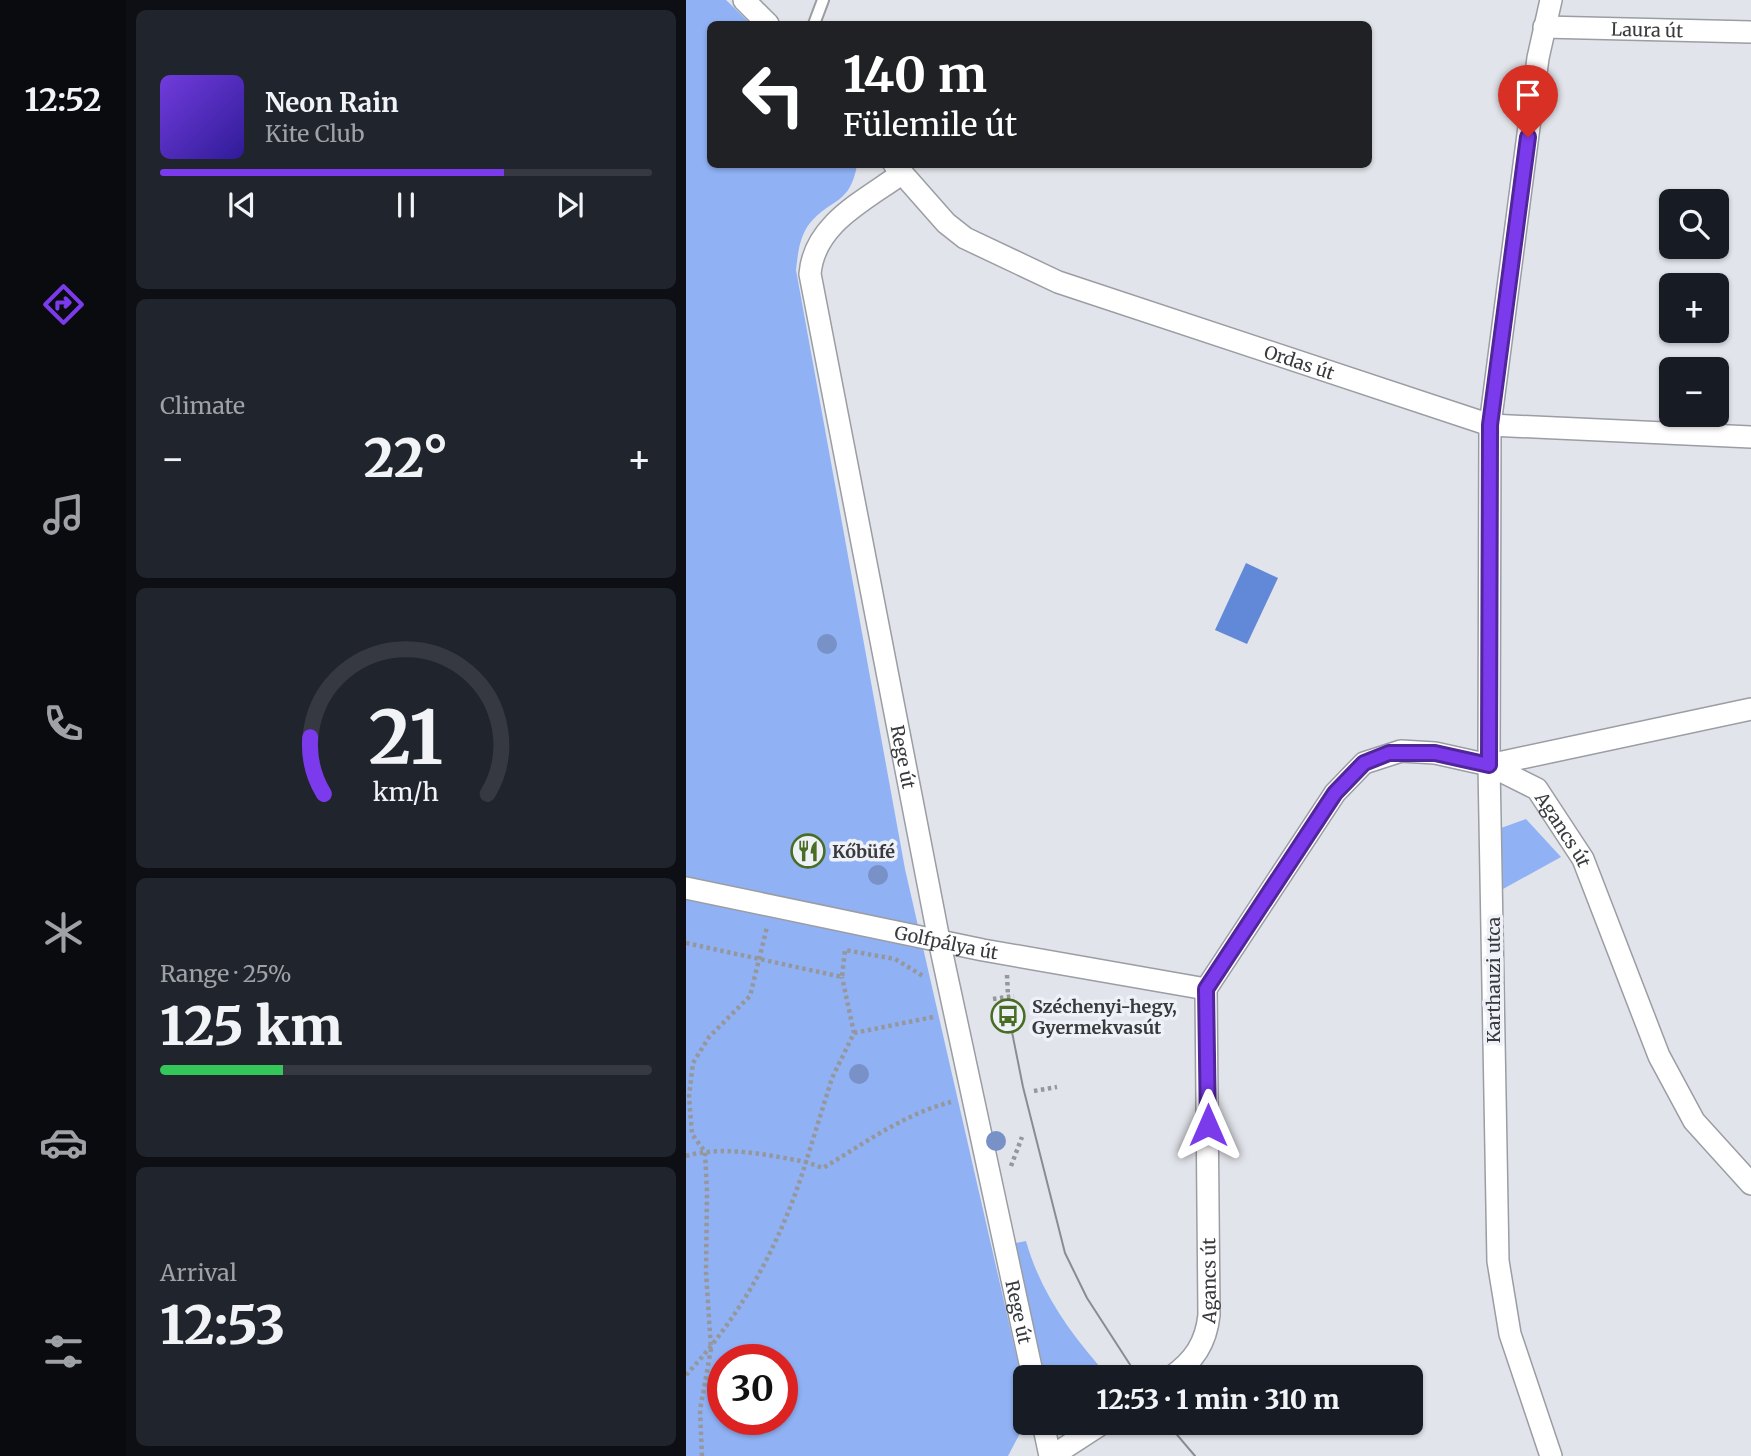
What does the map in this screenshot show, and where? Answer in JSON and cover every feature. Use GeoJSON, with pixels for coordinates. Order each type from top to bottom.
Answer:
{"type":"FeatureCollection","features":[{"type":"Feature","properties":{"kind":"street"},"geometry":{"type":"LineString","coordinates":[[744,0],[765,21]]}},
{"type":"Feature","properties":{"kind":"street","name":"Karthauzi utca"},"geometry":{"type":"LineString","coordinates":[[1551,0],[1544,27],[1490,425],[1489,765],[1498,1261],[1510,1334],[1551,1456]]}},
{"type":"Feature","properties":{"kind":"street","name":"Laura út"},"geometry":{"type":"LineString","coordinates":[[1544,27],[1751,32]]}},
{"type":"Feature","properties":{"kind":"street","name":"Ordas út"},"geometry":{"type":"LineString","coordinates":[[898,169],[946,223],[965,238],[1058,282],[1490,425],[1751,437]]}},
{"type":"Feature","properties":{"kind":"street","name":"Rege út"},"geometry":{"type":"LineString","coordinates":[[898,169],[821,237],[811,256],[810,274],[939,940],[1030,1365]]}},
{"type":"Feature","properties":{"kind":"street"},"geometry":{"type":"LineString","coordinates":[[1489,765],[1751,709]]}},
{"type":"Feature","properties":{"kind":"street","name":"Agancs út"},"geometry":{"type":"LineString","coordinates":[[1184,1365],[1203,1343],[1209,1315],[1206,989],[1335,793],[1364,763],[1401,751],[1435,753],[1489,765],[1537,789],[1577,849],[1659,1056],[1694,1121],[1751,1184]]}},
{"type":"Feature","properties":{"kind":"street","name":"Golfpálya út"},"geometry":{"type":"LineString","coordinates":[[686,888],[939,940],[1206,989]]}},
{"type":"Feature","properties":{"kind":"street"},"geometry":{"type":"LineString","coordinates":[[1046,1435],[1051,1456],[1084,1435]]}},
{"type":"Feature","properties":{"kind":"lane"},"geometry":{"type":"LineString","coordinates":[[815,21],[822,0]]}},
{"type":"Feature","properties":{"kind":"path"},"geometry":{"type":"LineString","coordinates":[[711,1344],[705,1152],[692,1134],[690,1096],[693,1063],[709,1037],[750,996],[772,906]]}},
{"type":"Feature","properties":{"kind":"path"},"geometry":{"type":"LineString","coordinates":[[686,943],[842,977]]}},
{"type":"Feature","properties":{"kind":"path"},"geometry":{"type":"LineString","coordinates":[[715,1344],[734,1320],[790,1212],[832,1078],[854,1033],[842,977],[845,950],[895,959],[952,1003]]}},
{"type":"Feature","properties":{"kind":"path"},"geometry":{"type":"LineString","coordinates":[[993,999],[1014,996]]}},
{"type":"Feature","properties":{"kind":"path"},"geometry":{"type":"LineString","coordinates":[[854,1033],[952,1003]]}},
{"type":"Feature","properties":{"kind":"path"},"geometry":{"type":"LineString","coordinates":[[1034,1091],[1057,1087]]}},
{"type":"Feature","properties":{"kind":"path"},"geometry":{"type":"LineString","coordinates":[[686,1156],[705,1152],[763,1154],[823,1168],[928,1108],[973,1097]]}},
{"type":"Feature","properties":{"kind":"path"},"geometry":{"type":"LineString","coordinates":[[686,1375],[707,1353]]}},
{"type":"Feature","properties":{"kind":"path"},"geometry":{"type":"LineString","coordinates":[[702,1456],[700,1410],[707,1371]]}},
{"type":"Feature","properties":{"kind":"shaded area"},"geometry":{"type":"Polygon","coordinates":[[[686,0],[726,0],[748,21],[707,21],[707,168],[856,168],[845,194],[806,228],[796,270],[905,869],[1019,1365],[1013,1365],[1013,1435],[1019,1435],[1008,1456],[686,1456],[686,0]]]}},
{"type":"Feature","properties":{"kind":"shaded area"},"geometry":{"type":"Polygon","coordinates":[[[1246,563],[1278,578],[1247,644],[1215,630],[1246,563]]]}},
{"type":"Feature","properties":{"kind":"shaded area"},"geometry":{"type":"Polygon","coordinates":[[[1526,819],[1561,857],[1503,889],[1501,828],[1526,819]]]}},
{"type":"Feature","properties":{"kind":"shaded area"},"geometry":{"type":"Polygon","coordinates":[[[1026,1241],[1049,1297],[1099,1365],[1040,1365],[1011,1244],[1026,1241]]]}},
{"type":"Feature","properties":{"kind":"tram line"},"geometry":{"type":"LineString","coordinates":[[1006,1002],[1023,1087],[1065,1253],[1087,1298],[1130,1365]]}},
{"type":"Feature","properties":{"kind":"tram line"},"geometry":{"type":"LineString","coordinates":[[1177,1435],[1195,1456]]}},
{"type":"Feature","properties":{"kind":"place","name":"Kőbüfé"},"geometry":{"type":"Point","coordinates":[808,851]}},
{"type":"Feature","properties":{"kind":"place","name":"Széchenyi-hegy, Gyermekvasút"},"geometry":{"type":"Point","coordinates":[1008,1016]}},
{"type":"Feature","properties":{"kind":"route"},"geometry":{"type":"LineString","coordinates":[[1208,1125],[1206,989],[1335,793],[1364,763],[1389,753],[1435,753],[1489,765],[1490,425],[1528,137]]}}]}
